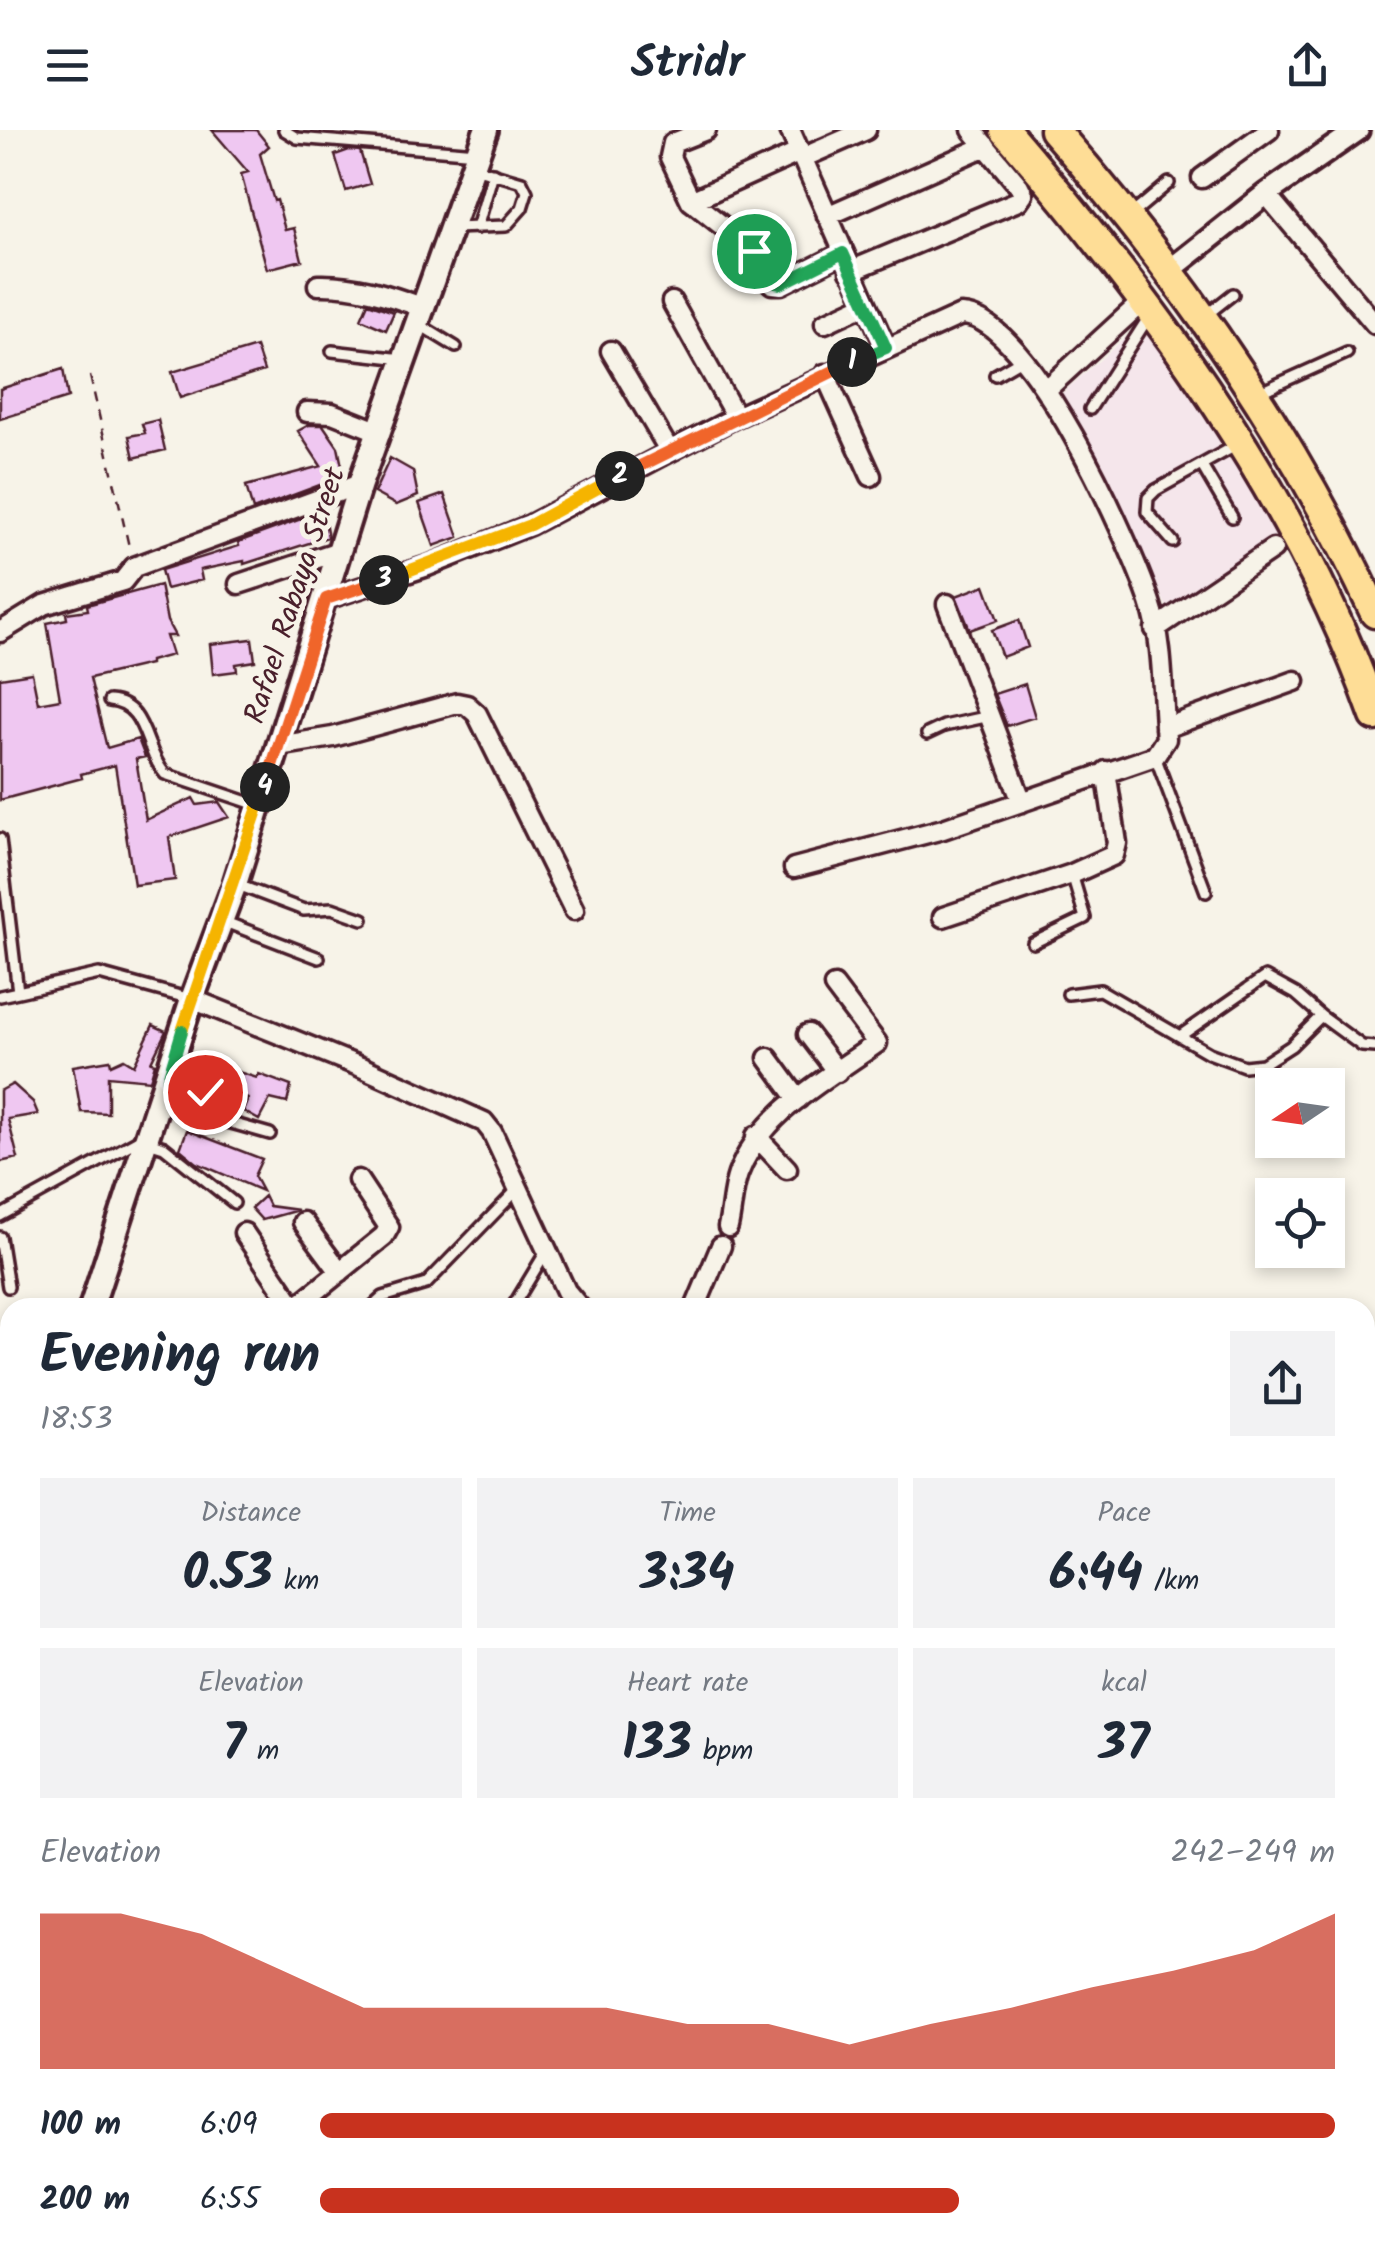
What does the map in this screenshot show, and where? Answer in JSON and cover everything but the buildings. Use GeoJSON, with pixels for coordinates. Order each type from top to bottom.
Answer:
{"type":"FeatureCollection","features":[{"type":"Feature","properties":{"kind":"highway"},"geometry":{"type":"LineString","coordinates":[[1054,130],[1130,216],[1256,394],[1326,514],[1375,613]]}},
{"type":"Feature","properties":{"kind":"highway"},"geometry":{"type":"LineString","coordinates":[[995,138],[1100,241],[1241,443],[1333,612],[1375,716]]}},
{"type":"Feature","properties":{"kind":"main road","name":"Rafael Rabaya Street"},"geometry":{"type":"LineString","coordinates":[[94,1298],[150,1138],[192,1000],[235,884],[360,484],[451,228],[481,165],[486,130]]}},
{"type":"Feature","properties":{"kind":"street"},"geometry":{"type":"LineString","coordinates":[[706,130],[673,144],[668,152],[691,200],[754,251],[764,277],[772,284],[1018,201],[1023,194],[995,138],[972,130]]}},
{"type":"Feature","properties":{"kind":"street"},"geometry":{"type":"LineString","coordinates":[[790,130],[886,348]]}},
{"type":"Feature","properties":{"kind":"street"},"geometry":{"type":"LineString","coordinates":[[691,200],[866,130]]}},
{"type":"Feature","properties":{"kind":"street"},"geometry":{"type":"LineString","coordinates":[[1202,178],[1269,130]]}},
{"type":"Feature","properties":{"kind":"street"},"geometry":{"type":"LineString","coordinates":[[1170,270],[1355,130]]}},
{"type":"Feature","properties":{"kind":"street"},"geometry":{"type":"LineString","coordinates":[[827,216],[995,138]]}},
{"type":"Feature","properties":{"kind":"street"},"geometry":{"type":"LineString","coordinates":[[1266,194],[1375,324]]}},
{"type":"Feature","properties":{"kind":"street"},"geometry":{"type":"LineString","coordinates":[[318,285],[342,284],[376,292],[421,316]]}},
{"type":"Feature","properties":{"kind":"street"},"geometry":{"type":"LineString","coordinates":[[672,302],[736,417]]}},
{"type":"Feature","properties":{"kind":"street"},"geometry":{"type":"LineString","coordinates":[[825,322],[866,304]]}},
{"type":"Feature","properties":{"kind":"street"},"geometry":{"type":"LineString","coordinates":[[1047,389],[1148,305]]}},
{"type":"Feature","properties":{"kind":"street"},"geometry":{"type":"LineString","coordinates":[[326,599],[428,566],[530,525],[736,417],[961,316],[984,320],[1047,389],[1088,460],[1151,603],[1164,746],[1155,756],[1022,802],[871,850],[794,868]]}},
{"type":"Feature","properties":{"kind":"street"},"geometry":{"type":"LineString","coordinates":[[610,351],[669,450]]}},
{"type":"Feature","properties":{"kind":"street"},"geometry":{"type":"LineString","coordinates":[[825,374],[871,476]]}},
{"type":"Feature","properties":{"kind":"street"},"geometry":{"type":"LineString","coordinates":[[306,412],[332,413],[380,432]]}},
{"type":"Feature","properties":{"kind":"street"},"geometry":{"type":"LineString","coordinates":[[0,632],[44,605],[123,580],[134,567],[360,484]]}},
{"type":"Feature","properties":{"kind":"street"},"geometry":{"type":"LineString","coordinates":[[1155,628],[1272,549]]}},
{"type":"Feature","properties":{"kind":"street"},"geometry":{"type":"LineString","coordinates":[[239,584],[339,551]]}},
{"type":"Feature","properties":{"kind":"street"},"geometry":{"type":"LineString","coordinates":[[947,604],[1022,802]]}},
{"type":"Feature","properties":{"kind":"street"},"geometry":{"type":"LineString","coordinates":[[1165,728],[1296,681]]}},
{"type":"Feature","properties":{"kind":"street"},"geometry":{"type":"LineString","coordinates":[[278,746],[333,736],[457,703],[467,704],[477,714],[574,910]]}},
{"type":"Feature","properties":{"kind":"street"},"geometry":{"type":"LineString","coordinates":[[942,917],[1072,874],[1118,850],[1106,771]]}},
{"type":"Feature","properties":{"kind":"street"},"geometry":{"type":"LineString","coordinates":[[728,1228],[737,1176],[756,1136],[798,1099],[877,1043],[834,986]]}},
{"type":"Feature","properties":{"kind":"street"},"geometry":{"type":"LineString","coordinates":[[192,1000],[361,1067],[484,1122],[572,1298]]}},
{"type":"Feature","properties":{"kind":"street"},"geometry":{"type":"LineString","coordinates":[[808,1034],[837,1072]]}},
{"type":"Feature","properties":{"kind":"street"},"geometry":{"type":"LineString","coordinates":[[768,1058],[798,1099]]}},
{"type":"Feature","properties":{"kind":"street"},"geometry":{"type":"LineString","coordinates":[[756,1136],[786,1169]]}},
{"type":"Feature","properties":{"kind":"street"},"geometry":{"type":"LineString","coordinates":[[308,1298],[384,1236],[389,1227],[358,1180]]}},
{"type":"Feature","properties":{"kind":"street"},"geometry":{"type":"LineString","coordinates":[[302,1222],[340,1272]]}},
{"type":"Feature","properties":{"kind":"street"},"geometry":{"type":"LineString","coordinates":[[244,1234],[288,1298]]}},
{"type":"Feature","properties":{"kind":"street"},"geometry":{"type":"LineString","coordinates":[[699,1298],[721,1246]]}},
{"type":"Feature","properties":{"kind":"lane"},"geometry":{"type":"LineString","coordinates":[[284,130],[297,138],[481,165],[522,182],[527,192],[513,221],[502,227],[451,228]]}},
{"type":"Feature","properties":{"kind":"lane"},"geometry":{"type":"LineString","coordinates":[[477,228],[481,165]]}},
{"type":"Feature","properties":{"kind":"lane"},"geometry":{"type":"LineString","coordinates":[[1130,216],[1169,183]]}},
{"type":"Feature","properties":{"kind":"lane"},"geometry":{"type":"LineString","coordinates":[[1203,317],[1233,294]]}},
{"type":"Feature","properties":{"kind":"lane"},"geometry":{"type":"LineString","coordinates":[[1090,409],[1148,305]]}},
{"type":"Feature","properties":{"kind":"lane"},"geometry":{"type":"LineString","coordinates":[[421,316],[456,347]]}},
{"type":"Feature","properties":{"kind":"lane"},"geometry":{"type":"LineString","coordinates":[[332,351],[406,359]]}},
{"type":"Feature","properties":{"kind":"lane"},"geometry":{"type":"LineString","coordinates":[[1256,394],[1347,353]]}},
{"type":"Feature","properties":{"kind":"lane"},"geometry":{"type":"LineString","coordinates":[[995,374],[1020,360]]}},
{"type":"Feature","properties":{"kind":"lane"},"geometry":{"type":"LineString","coordinates":[[1173,542],[1147,512],[1148,498],[1241,443]]}},
{"type":"Feature","properties":{"kind":"lane"},"geometry":{"type":"LineString","coordinates":[[1202,466],[1232,517]]}},
{"type":"Feature","properties":{"kind":"lane"},"geometry":{"type":"LineString","coordinates":[[109,702],[123,702],[136,712],[165,774],[259,806]]}},
{"type":"Feature","properties":{"kind":"lane"},"geometry":{"type":"LineString","coordinates":[[927,734],[944,726],[990,716]]}},
{"type":"Feature","properties":{"kind":"lane"},"geometry":{"type":"LineString","coordinates":[[1155,756],[1206,892]]}},
{"type":"Feature","properties":{"kind":"lane"},"geometry":{"type":"LineString","coordinates":[[0,839],[18,992]]}},
{"type":"Feature","properties":{"kind":"lane"},"geometry":{"type":"LineString","coordinates":[[1033,943],[1085,918],[1072,874]]}},
{"type":"Feature","properties":{"kind":"lane"},"geometry":{"type":"LineString","coordinates":[[235,884],[304,910],[332,908],[364,919]]}},
{"type":"Feature","properties":{"kind":"lane"},"geometry":{"type":"LineString","coordinates":[[222,920],[320,958]]}},
{"type":"Feature","properties":{"kind":"lane"},"geometry":{"type":"LineString","coordinates":[[0,996],[99,974],[177,992],[192,1000]]}},
{"type":"Feature","properties":{"kind":"lane"},"geometry":{"type":"LineString","coordinates":[[1180,1036],[1265,977],[1296,994],[1362,1046],[1375,1048]]}},
{"type":"Feature","properties":{"kind":"lane"},"geometry":{"type":"LineString","coordinates":[[1068,994],[1100,990],[1180,1036],[1244,1066],[1263,1064],[1291,1046],[1321,1016]]}},
{"type":"Feature","properties":{"kind":"lane"},"geometry":{"type":"LineString","coordinates":[[168,1079],[205,1092],[208,1101],[203,1118]]}},
{"type":"Feature","properties":{"kind":"lane"},"geometry":{"type":"LineString","coordinates":[[160,1103],[270,1134]]}},
{"type":"Feature","properties":{"kind":"lane"},"geometry":{"type":"LineString","coordinates":[[0,1216],[150,1138],[234,1204]]}},
{"type":"Feature","properties":{"kind":"lane"},"geometry":{"type":"LineString","coordinates":[[381,1298],[426,1284],[518,1189]]}},
{"type":"Feature","properties":{"kind":"lane"},"geometry":{"type":"LineString","coordinates":[[0,1238],[8,1287]]}},
{"type":"Feature","properties":{"kind":"lane"},"geometry":{"type":"LineString","coordinates":[[518,1298],[547,1250]]}},
{"type":"Feature","properties":{"kind":"path"},"geometry":{"type":"LineString","coordinates":[[90,376],[134,567]]}},
{"type":"Feature","properties":{"kind":"shaded area"},"geometry":{"type":"Polygon","coordinates":[[[1144,321],[1221,435],[1279,533],[1169,612],[1096,453],[1060,395],[1144,321]]]}},
{"type":"Feature","properties":{"kind":"route"},"geometry":{"type":"LineString","coordinates":[[205,1092],[168,1079],[326,599],[428,566],[530,525],[669,450],[886,348],[843,253],[781,284],[772,284],[764,277],[754,251]]}}]}
